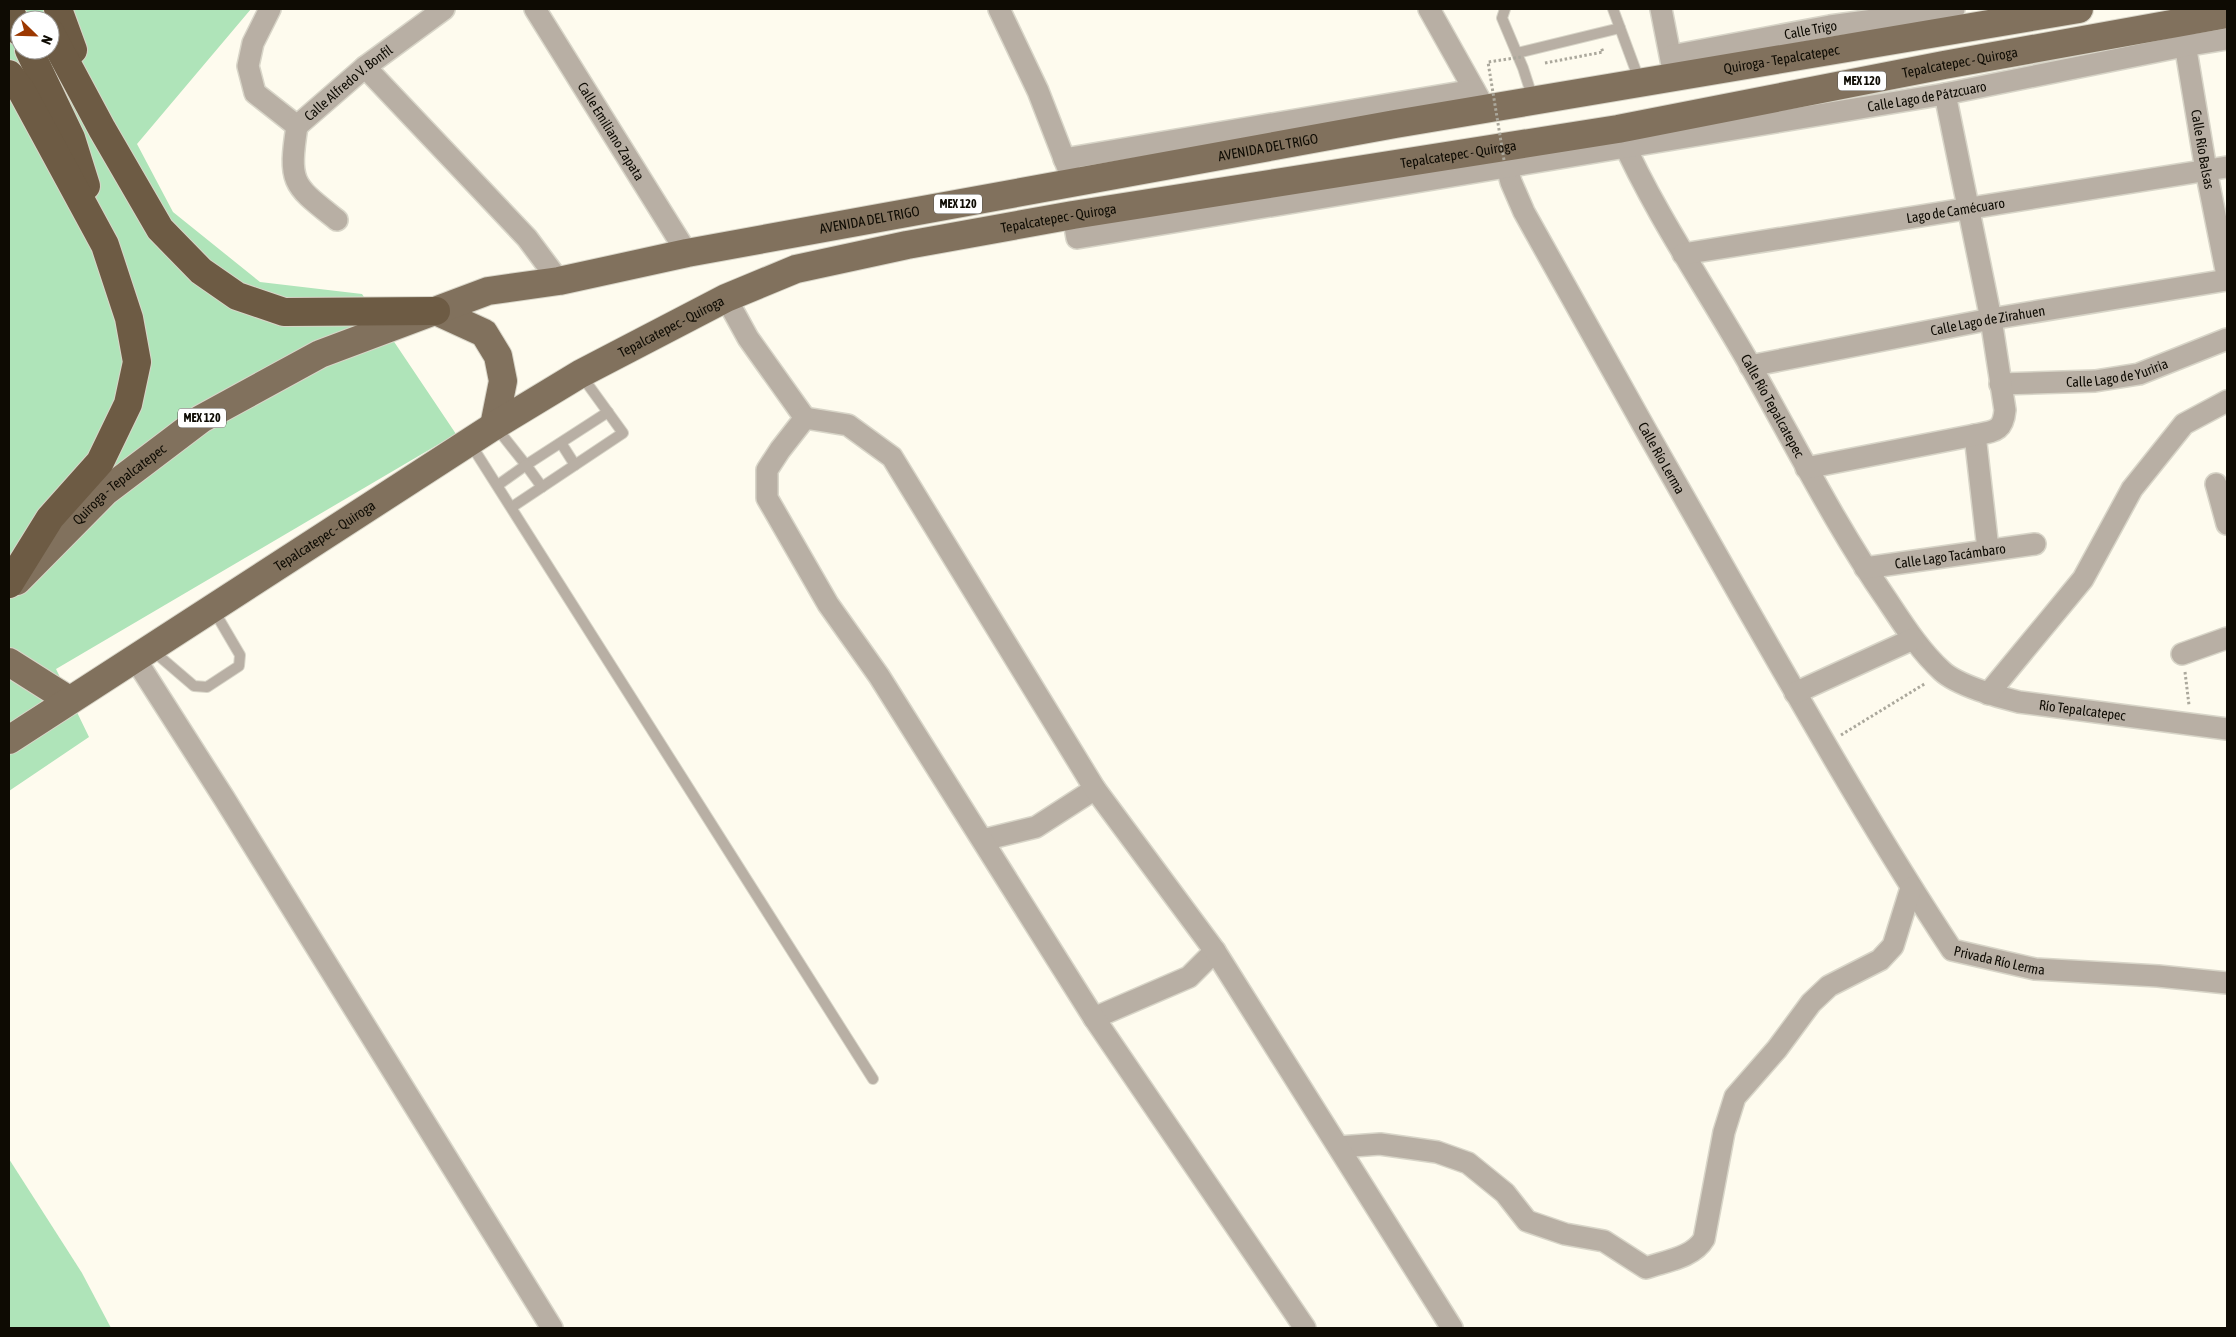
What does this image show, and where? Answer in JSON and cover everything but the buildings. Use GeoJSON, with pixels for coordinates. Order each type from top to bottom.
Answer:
{"type":"FeatureCollection","features":[{"type":"Feature","properties":{"kind":"highway"},"geometry":{"type":"LineString","coordinates":[[58,9],[102,129]]}},
{"type":"Feature","properties":{"kind":"highway"},"geometry":{"type":"LineString","coordinates":[[60,51],[102,129],[160,229],[201,271],[237,296],[284,312],[436,310]]}},
{"type":"Feature","properties":{"kind":"highway"},"geometry":{"type":"LineString","coordinates":[[9,584],[50,518],[100,462],[128,404],[137,362],[129,318],[71,138],[34,60]]}},
{"type":"Feature","properties":{"kind":"highway"},"geometry":{"type":"LineString","coordinates":[[9,74],[21,90],[105,244]]}},
{"type":"Feature","properties":{"kind":"main road","name":"Quiroga - Tepalcatepec"},"geometry":{"type":"LineString","coordinates":[[1479,100],[1534,100],[1640,82],[1672,66],[2079,9]]}},
{"type":"Feature","properties":{"kind":"main road","name":"Tepalcatepec - Quiroga"},"geometry":{"type":"LineString","coordinates":[[9,740],[494,426],[580,374],[726,298],[796,269],[907,245],[1073,215],[1622,138],[1944,65],[2182,26],[2227,14]]}},
{"type":"Feature","properties":{"kind":"main road","name":"AVENIDA DEL TRIGO"},"geometry":{"type":"LineString","coordinates":[[436,310],[488,291],[559,281],[687,253],[788,235],[1069,171],[1479,100]]}},
{"type":"Feature","properties":{"kind":"main road"},"geometry":{"type":"LineString","coordinates":[[788,235],[796,269]]}},
{"type":"Feature","properties":{"kind":"main road","name":"Quiroga - Tepalcatepec"},"geometry":{"type":"LineString","coordinates":[[9,589],[106,491],[201,419],[320,354],[436,310]]}},
{"type":"Feature","properties":{"kind":"main road"},"geometry":{"type":"LineString","coordinates":[[436,310],[484,332],[498,356],[503,381],[494,426]]}},
{"type":"Feature","properties":{"kind":"main road"},"geometry":{"type":"LineString","coordinates":[[9,662],[69,700]]}},
{"type":"Feature","properties":{"kind":"street","name":"Calle Alfredo V. Bonfil"},"geometry":{"type":"LineString","coordinates":[[270,9],[253,43],[248,66],[255,93],[297,126],[365,67],[444,9]]}},
{"type":"Feature","properties":{"kind":"street","name":"Calle Emiliano Zapata"},"geometry":{"type":"LineString","coordinates":[[535,9],[687,253]]}},
{"type":"Feature","properties":{"kind":"street"},"geometry":{"type":"LineString","coordinates":[[999,9],[1038,91],[1069,171]]}},
{"type":"Feature","properties":{"kind":"street"},"geometry":{"type":"LineString","coordinates":[[1429,9],[1479,100]]}},
{"type":"Feature","properties":{"kind":"street"},"geometry":{"type":"LineString","coordinates":[[1661,9],[1672,66]]}},
{"type":"Feature","properties":{"kind":"street","name":"Calle Trigo"},"geometry":{"type":"LineString","coordinates":[[1672,66],[1829,17],[1948,9]]}},
{"type":"Feature","properties":{"kind":"street","name":"Calle Lago de Pátzcuaro"},"geometry":{"type":"LineString","coordinates":[[1073,215],[1077,238],[1506,164],[1622,138],[1945,94],[2182,26],[2227,39]]}},
{"type":"Feature","properties":{"kind":"street","name":"Calle Río Balsas"},"geometry":{"type":"LineString","coordinates":[[2182,26],[2206,170],[2227,275]]}},
{"type":"Feature","properties":{"kind":"street"},"geometry":{"type":"LineString","coordinates":[[365,67],[527,238],[559,281]]}},
{"type":"Feature","properties":{"kind":"street"},"geometry":{"type":"LineString","coordinates":[[1806,468],[1975,436],[1997,430],[2004,423],[2006,410],[2000,384],[1991,319],[1945,94]]}},
{"type":"Feature","properties":{"kind":"street"},"geometry":{"type":"LineString","coordinates":[[297,126],[292,172],[297,184],[306,196],[337,220]]}},
{"type":"Feature","properties":{"kind":"street","name":"Calle Río Tepalcatepec"},"geometry":{"type":"LineString","coordinates":[[1622,138],[1683,254],[1750,366],[1806,468],[1865,568],[1913,639],[1943,672]]}},
{"type":"Feature","properties":{"kind":"street","name":"Calle Río Lerma"},"geometry":{"type":"LineString","coordinates":[[1506,164],[1510,182],[1524,212],[1825,745]]}},
{"type":"Feature","properties":{"kind":"street","name":"Lago de Camécuaro"},"geometry":{"type":"LineString","coordinates":[[1683,254],[2227,166]]}},
{"type":"Feature","properties":{"kind":"street","name":"Calle Lago de Zirahuen"},"geometry":{"type":"LineString","coordinates":[[1750,366],[1991,319],[2227,280]]}},
{"type":"Feature","properties":{"kind":"street"},"geometry":{"type":"LineString","coordinates":[[726,298],[748,338],[805,418],[848,425],[892,457],[1094,789],[1215,951],[1452,1328]]}},
{"type":"Feature","properties":{"kind":"street","name":"Calle Lago de Yuriria"},"geometry":{"type":"LineString","coordinates":[[2000,384],[2095,381],[2139,374],[2227,339]]}},
{"type":"Feature","properties":{"kind":"street"},"geometry":{"type":"LineString","coordinates":[[1988,694],[2083,579],[2132,490],[2184,424],[2227,401]]}},
{"type":"Feature","properties":{"kind":"street"},"geometry":{"type":"LineString","coordinates":[[805,418],[767,470],[767,498],[828,604],[879,676],[1094,1018],[1305,1328]]}},
{"type":"Feature","properties":{"kind":"street"},"geometry":{"type":"LineString","coordinates":[[1975,436],[1988,550]]}},
{"type":"Feature","properties":{"kind":"street"},"geometry":{"type":"LineString","coordinates":[[2216,484],[2227,524]]}},
{"type":"Feature","properties":{"kind":"street","name":"Calle Lago Tacámbaro"},"geometry":{"type":"LineString","coordinates":[[1865,568],[2035,544]]}},
{"type":"Feature","properties":{"kind":"street"},"geometry":{"type":"LineString","coordinates":[[2182,654],[2227,638]]}},
{"type":"Feature","properties":{"kind":"street"},"geometry":{"type":"LineString","coordinates":[[1795,693],[1913,639]]}},
{"type":"Feature","properties":{"kind":"street"},"geometry":{"type":"LineString","coordinates":[[142,653],[229,806],[552,1328]]}},
{"type":"Feature","properties":{"kind":"street","name":"Río Tepalcatepec"},"geometry":{"type":"LineString","coordinates":[[1943,672],[1988,694],[2019,702],[2192,726],[2227,729]]}},
{"type":"Feature","properties":{"kind":"street","name":"Privada Río Lerma"},"geometry":{"type":"LineString","coordinates":[[1825,745],[1911,888],[1952,950],[2035,969],[2158,976],[2227,983]]}},
{"type":"Feature","properties":{"kind":"street"},"geometry":{"type":"LineString","coordinates":[[983,840],[1036,826],[1094,789]]}},
{"type":"Feature","properties":{"kind":"street"},"geometry":{"type":"LineString","coordinates":[[1339,1147],[1380,1144],[1437,1152],[1468,1163],[1506,1193],[1527,1221],[1564,1234],[1604,1241],[1646,1268],[1691,1253],[1700,1247],[1704,1239],[1724,1132],[1735,1097],[1777,1049],[1811,1003],[1829,986],[1880,960],[1893,946],[1911,888]]}},
{"type":"Feature","properties":{"kind":"street"},"geometry":{"type":"LineString","coordinates":[[1094,1018],[1189,977],[1215,951]]}},
{"type":"Feature","properties":{"kind":"lane"},"geometry":{"type":"LineString","coordinates":[[1505,9],[1502,18],[1519,55],[1534,100]]}},
{"type":"Feature","properties":{"kind":"lane"},"geometry":{"type":"LineString","coordinates":[[1612,9],[1640,82]]}},
{"type":"Feature","properties":{"kind":"lane"},"geometry":{"type":"LineString","coordinates":[[1519,55],[1620,28]]}},
{"type":"Feature","properties":{"kind":"lane"},"geometry":{"type":"LineString","coordinates":[[512,507],[623,433],[580,374]]}},
{"type":"Feature","properties":{"kind":"lane"},"geometry":{"type":"LineString","coordinates":[[498,485],[608,412]]}},
{"type":"Feature","properties":{"kind":"lane"},"geometry":{"type":"LineString","coordinates":[[494,426],[542,488]]}},
{"type":"Feature","properties":{"kind":"lane"},"geometry":{"type":"LineString","coordinates":[[470,442],[873,1079]]}},
{"type":"Feature","properties":{"kind":"lane"},"geometry":{"type":"LineString","coordinates":[[561,444],[576,465]]}},
{"type":"Feature","properties":{"kind":"lane"},"geometry":{"type":"LineString","coordinates":[[142,653],[194,686],[207,687],[239,666],[240,656],[212,608]]}},
{"type":"Feature","properties":{"kind":"path"},"geometry":{"type":"LineString","coordinates":[[1506,164],[1488,62],[1519,55]]}},
{"type":"Feature","properties":{"kind":"path"},"geometry":{"type":"LineString","coordinates":[[2182,654],[2192,726]]}},
{"type":"Feature","properties":{"kind":"path"},"geometry":{"type":"LineString","coordinates":[[1825,745],[1943,672]]}},
{"type":"Feature","properties":{"kind":"green space"},"geometry":{"type":"Polygon","coordinates":[[[9,9],[251,9],[137,144],[173,212],[260,282],[362,294],[456,434],[56,669],[89,737],[9,791],[9,9]]]}},
{"type":"Feature","properties":{"kind":"green space"},"geometry":{"type":"Polygon","coordinates":[[[9,1159],[82,1273],[111,1328],[9,1328],[9,1159]]]}}]}
